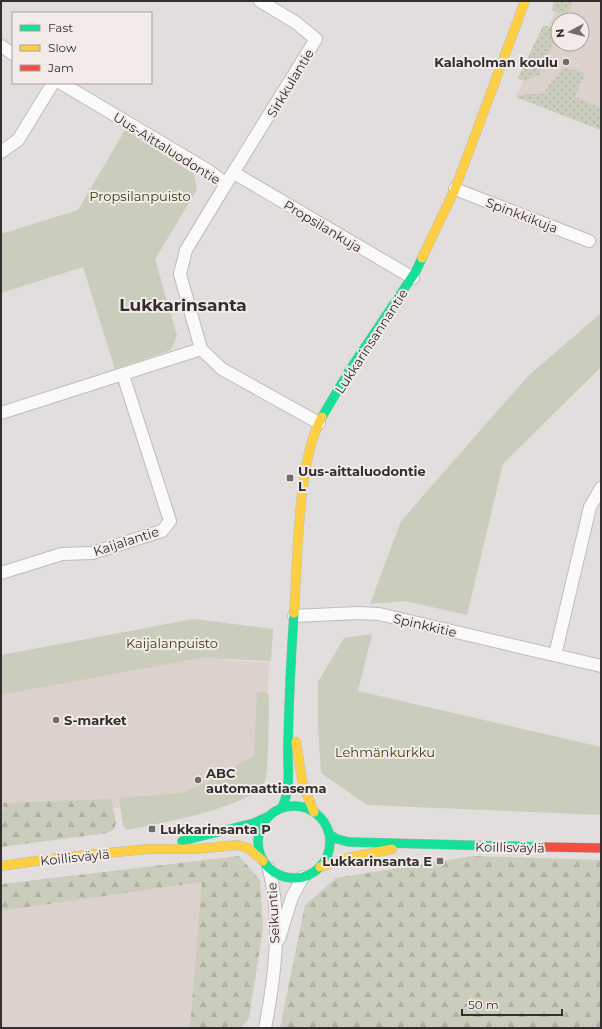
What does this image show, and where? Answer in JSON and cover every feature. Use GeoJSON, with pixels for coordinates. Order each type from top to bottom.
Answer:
{"type":"FeatureCollection","features":[{"type":"Feature","properties":{"kind":"main road","name":"Lukkarinsannantie"},"geometry":{"type":"LineString","coordinates":[[282,807],[286,799],[288,787],[288,745],[294,616],[301,514],[307,461],[319,424],[349,371],[413,278],[455,189],[525,1]]}},
{"type":"Feature","properties":{"kind":"main road","name":"Lukkarinsannantie"},"geometry":{"type":"LineString","coordinates":[[291,698],[296,744],[303,785],[314,812]]}},
{"type":"Feature","properties":{"kind":"main road"},"geometry":{"type":"LineString","coordinates":[[299,806],[314,812],[322,819],[329,834],[329,852],[320,866],[303,877],[282,877],[266,865],[259,852],[257,837],[262,823],[267,817],[282,807],[299,806]]}},
{"type":"Feature","properties":{"kind":"main road","name":"Koillisväylä"},"geometry":{"type":"LineString","coordinates":[[148,849],[254,823],[267,817]]}},
{"type":"Feature","properties":{"kind":"main road","name":"Koillisväylä"},"geometry":{"type":"LineString","coordinates":[[329,834],[337,839],[349,842],[380,842],[420,845],[601,848]]}},
{"type":"Feature","properties":{"kind":"main road","name":"Koillisväylä"},"geometry":{"type":"LineString","coordinates":[[1,866],[57,858],[148,849],[196,849],[237,845],[248,848],[266,865]]}},
{"type":"Feature","properties":{"kind":"main road","name":"Koillisväylä"},"geometry":{"type":"LineString","coordinates":[[320,866],[348,858],[420,845]]}},
{"type":"Feature","properties":{"kind":"street","name":"Sirkkulantie"},"geometry":{"type":"LineString","coordinates":[[226,184],[316,39],[295,22],[260,1]]}},
{"type":"Feature","properties":{"kind":"street"},"geometry":{"type":"LineString","coordinates":[[1,46],[12,53]]}},
{"type":"Feature","properties":{"kind":"street"},"geometry":{"type":"LineString","coordinates":[[1,152],[18,140],[52,84]]}},
{"type":"Feature","properties":{"kind":"street","name":"Uus-Aittaluodontie"},"geometry":{"type":"LineString","coordinates":[[63,84],[209,171],[226,184],[186,250],[180,274],[201,349]]}},
{"type":"Feature","properties":{"kind":"street","name":"Propsilankuja"},"geometry":{"type":"LineString","coordinates":[[234,173],[413,278]]}},
{"type":"Feature","properties":{"kind":"street","name":"Spinkkikuja"},"geometry":{"type":"LineString","coordinates":[[455,189],[589,241]]}},
{"type":"Feature","properties":{"kind":"street"},"geometry":{"type":"LineString","coordinates":[[1,413],[201,349],[222,369],[319,424]]}},
{"type":"Feature","properties":{"kind":"street","name":"Kaijalantie"},"geometry":{"type":"LineString","coordinates":[[1,573],[62,554],[92,553],[162,531],[170,521],[123,375]]}},
{"type":"Feature","properties":{"kind":"street"},"geometry":{"type":"LineString","coordinates":[[555,655],[590,508],[601,488]]}},
{"type":"Feature","properties":{"kind":"street","name":"Spinkkitie"},"geometry":{"type":"LineString","coordinates":[[294,616],[358,613],[379,614],[601,666]]}},
{"type":"Feature","properties":{"kind":"street","name":"Seikuntie"},"geometry":{"type":"LineString","coordinates":[[265,1028],[274,958],[276,919],[274,888],[266,865]]}},
{"type":"Feature","properties":{"kind":"street","name":"Seikuntie"},"geometry":{"type":"LineString","coordinates":[[274,958],[292,897],[303,877]]}},
{"type":"Feature","properties":{"kind":"shaded area","name":"Kalaholman koulu"},"geometry":{"type":"Polygon","coordinates":[[[560,1],[601,1],[601,130],[516,97],[550,23],[550,52],[590,52],[590,12],[555,12],[560,1]]]}},
{"type":"Feature","properties":{"kind":"shaded area"},"geometry":{"type":"Polygon","coordinates":[[[201,658],[269,663],[265,765],[198,803],[1,814],[1,695],[201,658]]]}},
{"type":"Feature","properties":{"kind":"shaded area"},"geometry":{"type":"Polygon","coordinates":[[[203,882],[190,1028],[1,1028],[1,911],[203,882]]]}},
{"type":"Feature","properties":{"kind":"green space"},"geometry":{"type":"Polygon","coordinates":[[[555,1],[573,1],[568,12],[557,12],[551,9],[555,1]]]}},
{"type":"Feature","properties":{"kind":"green space"},"geometry":{"type":"Polygon","coordinates":[[[543,26],[549,26],[550,50],[539,75],[523,81],[518,78],[543,26]]]}},
{"type":"Feature","properties":{"kind":"green space"},"geometry":{"type":"Polygon","coordinates":[[[563,67],[585,73],[575,97],[601,108],[601,130],[516,97],[524,94],[543,94],[563,67]]]}},
{"type":"Feature","properties":{"kind":"green space","name":"Propsilanpuisto"},"geometry":{"type":"Polygon","coordinates":[[[125,130],[194,174],[197,190],[155,259],[177,336],[171,350],[115,369],[83,267],[1,293],[1,234],[78,210],[125,130]]]}},
{"type":"Feature","properties":{"kind":"green space"},"geometry":{"type":"Polygon","coordinates":[[[601,313],[601,367],[503,464],[467,615],[405,601],[370,604],[401,521],[528,376],[601,313]]]}},
{"type":"Feature","properties":{"kind":"green space","name":"Kaijalanpuisto"},"geometry":{"type":"Polygon","coordinates":[[[194,619],[273,629],[271,661],[201,658],[1,695],[1,655],[194,619]]]}},
{"type":"Feature","properties":{"kind":"green space","name":"Lehmänkurkku"},"geometry":{"type":"Polygon","coordinates":[[[372,634],[358,691],[601,747],[601,815],[367,805],[321,773],[318,725],[318,682],[344,638],[372,634]]]}},
{"type":"Feature","properties":{"kind":"green space"},"geometry":{"type":"Polygon","coordinates":[[[265,692],[269,695],[267,767],[264,783],[256,792],[241,800],[201,814],[127,830],[123,826],[119,798],[181,793],[203,784],[254,756],[257,693],[265,692]]]}},
{"type":"Feature","properties":{"kind":"green space"},"geometry":{"type":"Polygon","coordinates":[[[111,799],[116,823],[114,829],[107,833],[1,847],[1,813],[4,812],[3,803],[111,799]]]}},
{"type":"Feature","properties":{"kind":"green space"},"geometry":{"type":"Polygon","coordinates":[[[239,856],[260,880],[263,929],[249,1018],[241,1028],[190,1028],[202,882],[1,911],[1,884],[239,856]]]}},
{"type":"Feature","properties":{"kind":"green space"},"geometry":{"type":"Polygon","coordinates":[[[472,856],[601,860],[601,1028],[280,1028],[305,905],[336,878],[472,856]]]}},
{"type":"Feature","properties":{"kind":"traffic: fast"},"geometry":{"type":"LineString","coordinates":[[322,417],[349,371],[416,271],[422,258]]}},
{"type":"Feature","properties":{"kind":"traffic: fast"},"geometry":{"type":"LineString","coordinates":[[282,807],[288,784],[289,711],[294,613]]}},
{"type":"Feature","properties":{"kind":"traffic: fast"},"geometry":{"type":"LineString","coordinates":[[287,806],[301,806],[308,808],[320,816],[328,828],[330,842],[328,856],[320,868],[308,876],[301,878],[287,878],[280,876],[268,868],[260,856],[258,849],[258,835],[260,828],[268,816],[280,808],[287,806]]}},
{"type":"Feature","properties":{"kind":"traffic: fast"},"geometry":{"type":"LineString","coordinates":[[182,841],[254,823],[267,817]]}},
{"type":"Feature","properties":{"kind":"traffic: fast"},"geometry":{"type":"LineString","coordinates":[[329,834],[337,839],[349,842],[544,847]]}},
{"type":"Feature","properties":{"kind":"traffic: slow"},"geometry":{"type":"LineString","coordinates":[[422,258],[455,189],[525,1]]}},
{"type":"Feature","properties":{"kind":"traffic: slow"},"geometry":{"type":"LineString","coordinates":[[294,613],[303,484],[314,436],[322,417]]}},
{"type":"Feature","properties":{"kind":"traffic: slow"},"geometry":{"type":"LineString","coordinates":[[296,742],[303,785],[314,812]]}},
{"type":"Feature","properties":{"kind":"traffic: slow"},"geometry":{"type":"LineString","coordinates":[[1,866],[57,858],[148,849],[196,849],[237,845],[248,848],[263,861]]}},
{"type":"Feature","properties":{"kind":"traffic: slow"},"geometry":{"type":"LineString","coordinates":[[320,867],[348,858],[392,849]]}},
{"type":"Feature","properties":{"kind":"traffic: jam"},"geometry":{"type":"LineString","coordinates":[[544,847],[601,848]]}},
{"type":"Feature","properties":{"kind":"place","name":"Kalaholman koulu"},"geometry":{"type":"Point","coordinates":[566,62]}},
{"type":"Feature","properties":{"kind":"place","name":"Uus-aittaluodontie L"},"geometry":{"type":"Point","coordinates":[290,478]}},
{"type":"Feature","properties":{"kind":"place","name":"S-market"},"geometry":{"type":"Point","coordinates":[56,720]}},
{"type":"Feature","properties":{"kind":"place","name":"ABC automaattiasema"},"geometry":{"type":"Point","coordinates":[198,780]}},
{"type":"Feature","properties":{"kind":"place","name":"Lukkarinsanta P"},"geometry":{"type":"Point","coordinates":[152,829]}},
{"type":"Feature","properties":{"kind":"place","name":"Lukkarinsanta E"},"geometry":{"type":"Point","coordinates":[440,861]}},
{"type":"Feature","properties":{"kind":"district","name":"Lukkarinsanta"},"geometry":{"type":"Point","coordinates":[183,305]}}]}
